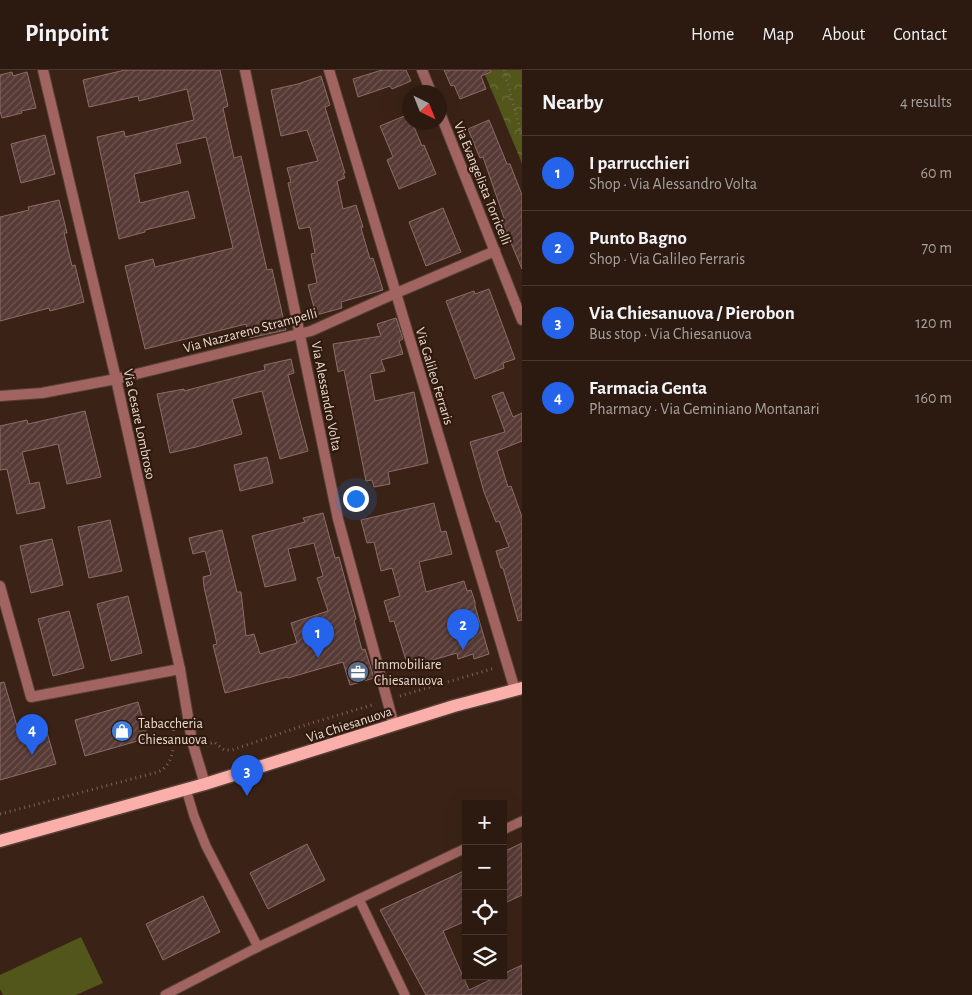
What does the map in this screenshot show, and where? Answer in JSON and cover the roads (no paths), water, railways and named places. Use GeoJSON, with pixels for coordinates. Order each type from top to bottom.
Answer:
{"type":"FeatureCollection","features":[{"type":"Feature","properties":{"kind":"main road","name":"Via Chiesanuova"},"geometry":{"type":"LineString","coordinates":[[0,841],[205,784],[394,725],[519,689]]}},
{"type":"Feature","properties":{"kind":"street","name":"Via Cesare Lombroso"},"geometry":{"type":"LineString","coordinates":[[43,70],[116,379],[180,670],[192,741],[205,784]]}},
{"type":"Feature","properties":{"kind":"street","name":"Via Alessandro Volta"},"geometry":{"type":"LineString","coordinates":[[246,70],[338,519],[394,725]]}},
{"type":"Feature","properties":{"kind":"street","name":"Via Galileo Ferraris"},"geometry":{"type":"LineString","coordinates":[[329,70],[519,689]]}},
{"type":"Feature","properties":{"kind":"street"},"geometry":{"type":"LineString","coordinates":[[422,70],[428,85]]}},
{"type":"Feature","properties":{"kind":"street","name":"Via Evangelista Torricelli"},"geometry":{"type":"LineString","coordinates":[[447,130],[522,320]]}},
{"type":"Feature","properties":{"kind":"street","name":"Via Nazzareno Strampelli"},"geometry":{"type":"LineString","coordinates":[[0,396],[42,393],[116,379],[311,332],[495,251]]}},
{"type":"Feature","properties":{"kind":"street"},"geometry":{"type":"LineString","coordinates":[[0,586],[31,697],[180,670]]}},
{"type":"Feature","properties":{"kind":"lane"},"geometry":{"type":"LineString","coordinates":[[186,789],[206,846],[258,947]]}},
{"type":"Feature","properties":{"kind":"lane"},"geometry":{"type":"LineString","coordinates":[[507,828],[522,821]]}},
{"type":"Feature","properties":{"kind":"lane"},"geometry":{"type":"LineString","coordinates":[[165,995],[258,947],[462,850]]}},
{"type":"Feature","properties":{"kind":"lane"},"geometry":{"type":"LineString","coordinates":[[359,899],[405,995]]}},
{"type":"Feature","properties":{"kind":"place","name":"Punto Bagno"},"geometry":{"type":"Point","coordinates":[463,650]}},
{"type":"Feature","properties":{"kind":"place","name":"I parrucchieri"},"geometry":{"type":"Point","coordinates":[318,658]}},
{"type":"Feature","properties":{"kind":"place","name":"Immobiliare Chiesanuova"},"geometry":{"type":"Point","coordinates":[358,672]}},
{"type":"Feature","properties":{"kind":"place","name":"Tabaccheria Chiesanuova"},"geometry":{"type":"Point","coordinates":[122,731]}},
{"type":"Feature","properties":{"kind":"place","name":"Farmacia Genta"},"geometry":{"type":"Point","coordinates":[32,755]}},
{"type":"Feature","properties":{"kind":"place","name":"Via Chiesanuova / Pierobon"},"geometry":{"type":"Point","coordinates":[247,796]}}]}
